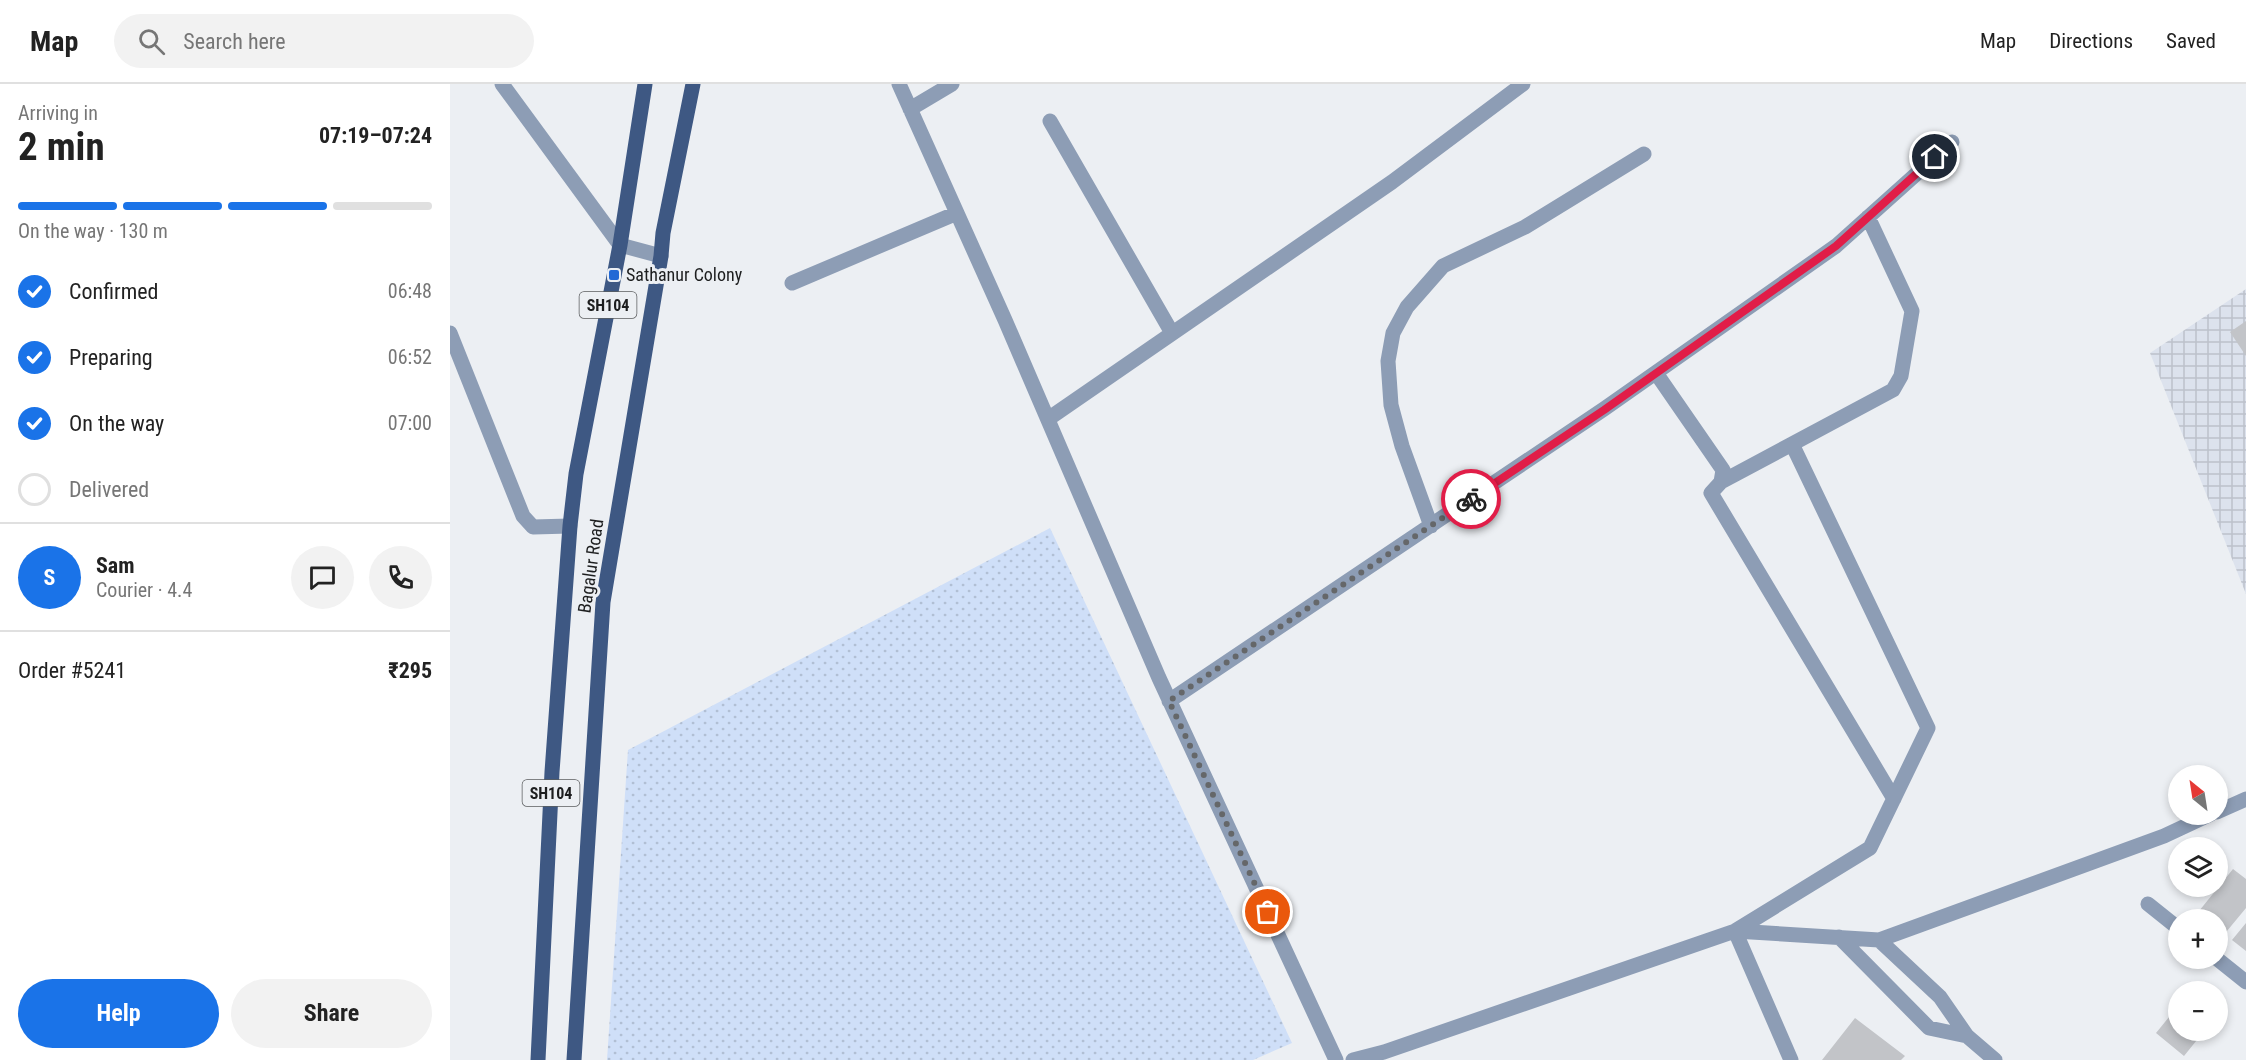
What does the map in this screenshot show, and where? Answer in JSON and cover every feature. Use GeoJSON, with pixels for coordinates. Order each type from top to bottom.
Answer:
{"type":"FeatureCollection","features":[{"type":"Feature","properties":{"kind":"main road","name":"Bagalur Road"},"geometry":{"type":"LineString","coordinates":[[538,1060],[552,772],[570,526],[576,474],[620,245],[645,84]]}},
{"type":"Feature","properties":{"kind":"main road","name":"Bagalur Road"},"geometry":{"type":"LineString","coordinates":[[574,1060],[603,602],[663,233],[693,84]]}},
{"type":"Feature","properties":{"kind":"street"},"geometry":{"type":"LineString","coordinates":[[502,84],[620,245],[661,256]]}},
{"type":"Feature","properties":{"kind":"street"},"geometry":{"type":"LineString","coordinates":[[899,84],[1048,419],[1169,701],[1336,1060]]}},
{"type":"Feature","properties":{"kind":"street"},"geometry":{"type":"LineString","coordinates":[[910,109],[952,84]]}},
{"type":"Feature","properties":{"kind":"street"},"geometry":{"type":"LineString","coordinates":[[1048,419],[1392,182],[1523,84]]}},
{"type":"Feature","properties":{"kind":"street"},"geometry":{"type":"LineString","coordinates":[[1050,121],[1172,333]]}},
{"type":"Feature","properties":{"kind":"street"},"geometry":{"type":"LineString","coordinates":[[1169,701],[1656,373],[1836,246],[1952,142]]}},
{"type":"Feature","properties":{"kind":"street"},"geometry":{"type":"LineString","coordinates":[[1431,526],[1402,446],[1391,405],[1388,361],[1393,333],[1407,307],[1443,266],[1526,227],[1644,154]]}},
{"type":"Feature","properties":{"kind":"street"},"geometry":{"type":"LineString","coordinates":[[792,283],[957,213]]}},
{"type":"Feature","properties":{"kind":"street"},"geometry":{"type":"LineString","coordinates":[[1868,217],[1912,311],[1901,376],[1893,390],[1721,482],[1711,493],[1894,799]]}},
{"type":"Feature","properties":{"kind":"street"},"geometry":{"type":"LineString","coordinates":[[450,333],[523,516],[533,527],[570,526]]}},
{"type":"Feature","properties":{"kind":"street"},"geometry":{"type":"LineString","coordinates":[[1656,373],[1723,470],[1721,482]]}},
{"type":"Feature","properties":{"kind":"street"},"geometry":{"type":"LineString","coordinates":[[1353,1060],[1386,1056],[1735,931],[1870,848],[1928,728],[1792,444]]}},
{"type":"Feature","properties":{"kind":"street"},"geometry":{"type":"LineString","coordinates":[[2228,807],[2246,799]]}},
{"type":"Feature","properties":{"kind":"street"},"geometry":{"type":"LineString","coordinates":[[1735,931],[1879,940],[2164,836],[2188,825]]}},
{"type":"Feature","properties":{"kind":"street"},"geometry":{"type":"LineString","coordinates":[[2148,904],[2168,920]]}},
{"type":"Feature","properties":{"kind":"street"},"geometry":{"type":"LineString","coordinates":[[1735,931],[1791,1060]]}},
{"type":"Feature","properties":{"kind":"street"},"geometry":{"type":"LineString","coordinates":[[1839,937],[1929,1028],[1967,1036]]}},
{"type":"Feature","properties":{"kind":"street"},"geometry":{"type":"LineString","coordinates":[[1879,940],[1940,997],[1967,1036],[1995,1060]]}},
{"type":"Feature","properties":{"kind":"street"},"geometry":{"type":"LineString","coordinates":[[2228,968],[2246,982]]}},
{"type":"Feature","properties":{"kind":"shaded area"},"geometry":{"type":"Polygon","coordinates":[[[2246,289],[2246,594],[2150,353],[2246,289]]]}},
{"type":"Feature","properties":{"kind":"shaded area"},"geometry":{"type":"Polygon","coordinates":[[[1050,528],[1292,1043],[1253,1060],[607,1060],[628,750],[1050,528]]]}},
{"type":"Feature","properties":{"kind":"building"},"geometry":{"type":"Polygon","coordinates":[[[2246,321],[2246,356],[2230,332],[2246,321]]]}},
{"type":"Feature","properties":{"kind":"building"},"geometry":{"type":"Polygon","coordinates":[[[2233,869],[2246,879],[2246,908],[2228,930],[2228,909],[2201,909],[2210,897],[2228,897],[2228,875],[2233,869]]]}},
{"type":"Feature","properties":{"kind":"building"},"geometry":{"type":"Polygon","coordinates":[[[2246,923],[2246,951],[2232,940],[2246,923]]]}},
{"type":"Feature","properties":{"kind":"building"},"geometry":{"type":"Polygon","coordinates":[[[1855,1018],[1905,1056],[1901,1060],[1822,1060],[1855,1018]]]}},
{"type":"Feature","properties":{"kind":"building"},"geometry":{"type":"Polygon","coordinates":[[[2168,1018],[2168,1041],[2196,1041],[2184,1056],[2156,1033],[2168,1018]]]}},
{"type":"Feature","properties":{"kind":"way so far"},"geometry":{"type":"LineString","coordinates":[[1268,912],[1169,701],[1471,499]]}},
{"type":"Feature","properties":{"kind":"place","name":"Sathanur Colony"},"geometry":{"type":"Point","coordinates":[614,275]}},
{"type":"Feature","properties":{"kind":"route"},"geometry":{"type":"LineString","coordinates":[[1471,499],[1604,410],[1836,246],[1935,157]]}}]}
